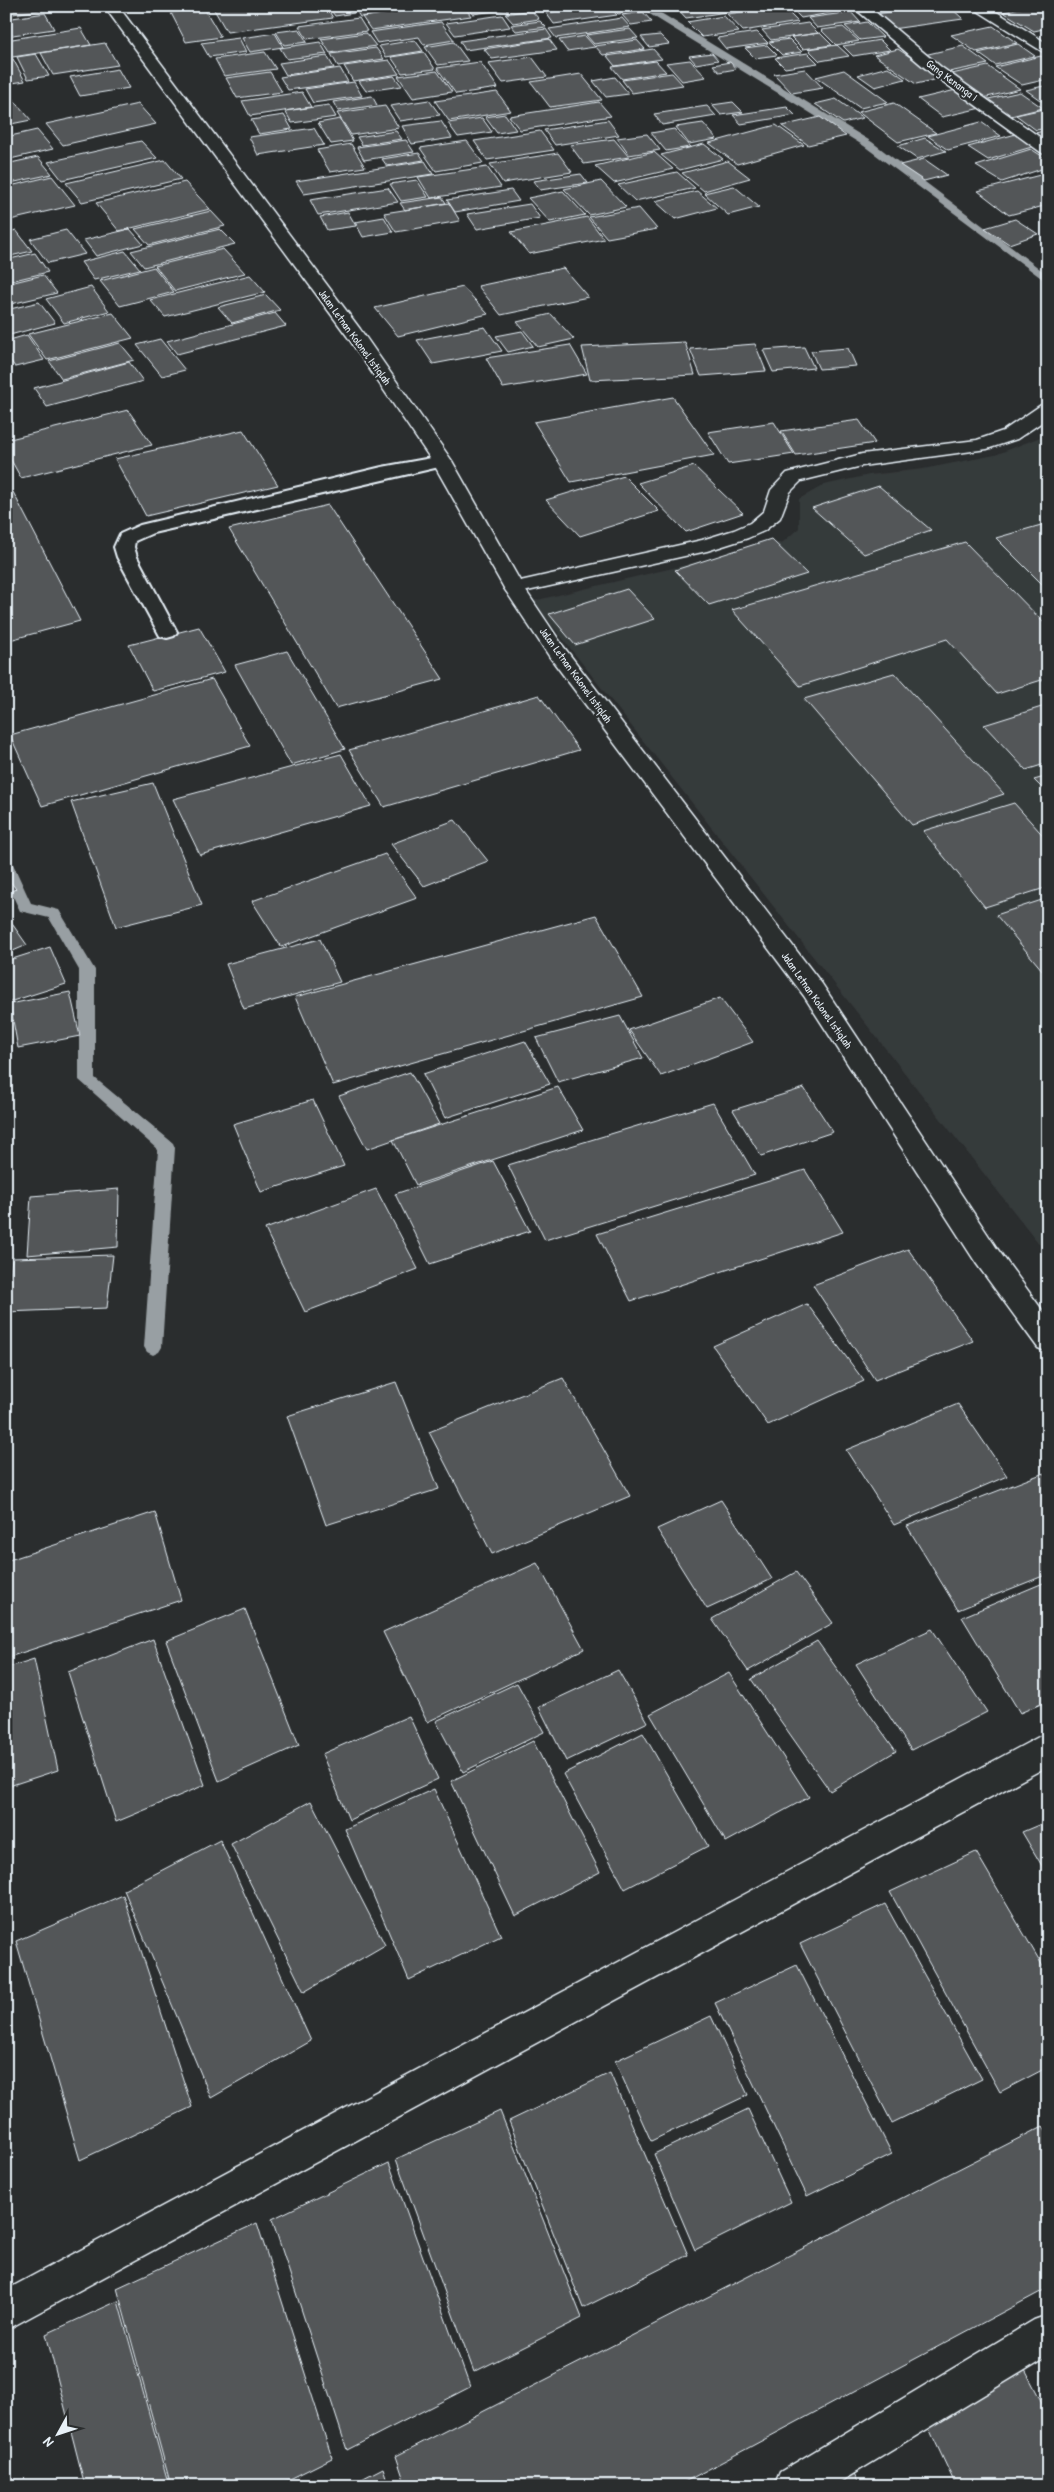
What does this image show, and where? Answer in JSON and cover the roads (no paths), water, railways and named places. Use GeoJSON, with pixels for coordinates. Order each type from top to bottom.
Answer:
{"type":"FeatureCollection","features":[{"type":"Feature","properties":{"kind":"street","name":"Jalan Letnan Kolonel Istiqlah"},"geometry":{"type":"LineString","coordinates":[[111,6],[354,333],[442,461],[514,588],[556,651],[813,990],[986,1255],[1048,1340]]}},
{"type":"Feature","properties":{"kind":"street","name":"Gang Kenanga I"},"geometry":{"type":"LineString","coordinates":[[859,6],[936,70],[1048,150]]}},
{"type":"Feature","properties":{"kind":"street"},"geometry":{"type":"LineString","coordinates":[[977,6],[1048,51]]}},
{"type":"Feature","properties":{"kind":"street"},"geometry":{"type":"LineString","coordinates":[[514,588],[698,547],[741,534],[757,527],[773,514],[781,490],[794,477],[862,460],[980,445],[1010,435],[1048,409]]}},
{"type":"Feature","properties":{"kind":"street"},"geometry":{"type":"LineString","coordinates":[[6,2311],[1048,1748]]}},
{"type":"Feature","properties":{"kind":"street"},"geometry":{"type":"LineString","coordinates":[[794,2486],[1048,2334]]}},
{"type":"Feature","properties":{"kind":"lane"},"geometry":{"type":"LineString","coordinates":[[167,632],[127,557],[124,547],[126,538],[147,529],[382,473],[442,461]]}},
{"type":"Feature","properties":{"kind":"waterway"},"geometry":{"type":"LineString","coordinates":[[652,6],[651,11],[868,144],[1048,280]]}},
{"type":"Feature","properties":{"kind":"waterway"},"geometry":{"type":"LineString","coordinates":[[6,864],[25,907],[54,914],[87,970],[87,1080],[167,1148],[153,1347]]}}]}
